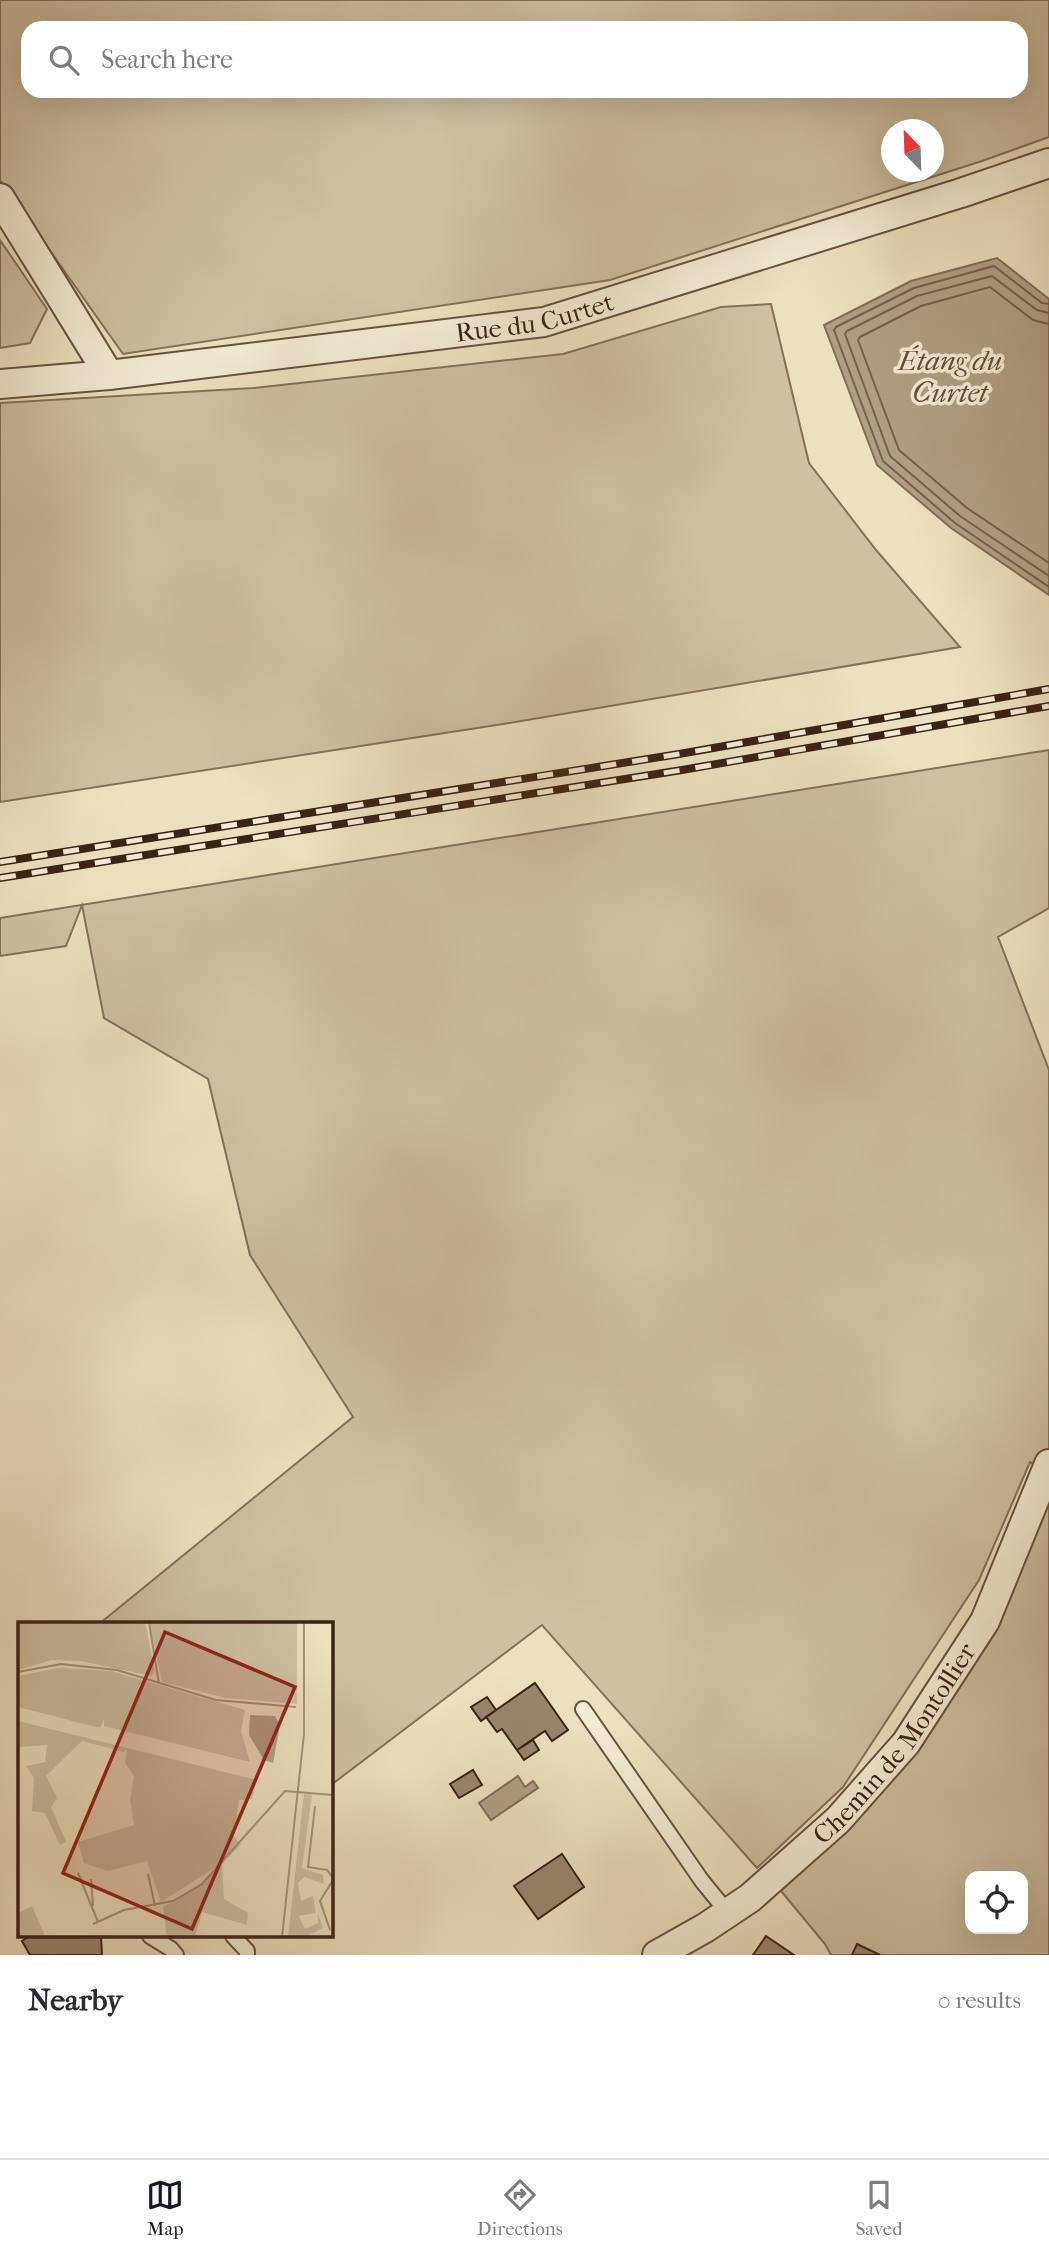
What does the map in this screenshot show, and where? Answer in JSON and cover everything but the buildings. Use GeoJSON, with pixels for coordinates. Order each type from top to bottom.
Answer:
{"type":"FeatureCollection","features":[{"type":"Feature","properties":{"kind":"street","name":"Rue du Curtet"},"geometry":{"type":"LineString","coordinates":[[0,384],[109,375],[544,322],[961,193],[1049,163]]}},
{"type":"Feature","properties":{"kind":"street"},"geometry":{"type":"LineString","coordinates":[[0,198],[109,375]]}},
{"type":"Feature","properties":{"kind":"street","name":"Chemin de Montollier"},"geometry":{"type":"LineString","coordinates":[[657,1955],[750,1898],[838,1820],[906,1743],[985,1621],[1049,1464]]}},
{"type":"Feature","properties":{"kind":"lane"},"geometry":{"type":"LineString","coordinates":[[583,1709],[702,1881],[728,1913]]}},
{"type":"Feature","properties":{"kind":"lane"},"geometry":{"type":"LineString","coordinates":[[153,1938],[176,1955]]}},
{"type":"Feature","properties":{"kind":"lane"},"geometry":{"type":"LineString","coordinates":[[235,1938],[247,1951],[247,1955]]}},
{"type":"Feature","properties":{"kind":"shaded area"},"geometry":{"type":"Polygon","coordinates":[[[0,0],[1049,0],[1049,137],[944,173],[944,119],[881,119],[881,182],[916,182],[610,280],[123,354],[0,180],[0,0]]]}},
{"type":"Feature","properties":{"kind":"shaded area"},"geometry":{"type":"Polygon","coordinates":[[[0,240],[47,309],[30,343],[0,348],[0,240]]]}},
{"type":"Feature","properties":{"kind":"shaded area"},"geometry":{"type":"Polygon","coordinates":[[[771,304],[809,463],[876,550],[960,647],[503,724],[0,802],[0,403],[253,388],[563,354],[721,307],[771,304]]]}},
{"type":"Feature","properties":{"kind":"shaded area"},"geometry":{"type":"Polygon","coordinates":[[[1049,750],[1049,908],[998,937],[1049,1070],[1049,1955],[831,1955],[781,1891],[930,1726],[1045,1472],[1030,1462],[979,1580],[843,1787],[757,1868],[542,1625],[332,1784],[332,1622],[101,1622],[353,1417],[250,1255],[208,1079],[104,1018],[82,905],[66,946],[0,956],[0,918],[1049,750]]]}},
{"type":"Feature","properties":{"kind":"water","name":"Étang du Curtet"},"geometry":{"type":"Polygon","coordinates":[[[997,258],[1049,299],[1049,595],[951,528],[877,465],[824,325],[911,281],[997,258]]]}},
{"type":"Feature","properties":{"kind":"water"},"geometry":{"type":"Polygon","coordinates":[[[518,1776],[525,1787],[533,1781],[538,1788],[491,1820],[479,1803],[518,1776]]]}},
{"type":"Feature","properties":{"kind":"railway"},"geometry":{"type":"LineString","coordinates":[[0,862],[679,754],[1049,689]]}},
{"type":"Feature","properties":{"kind":"railway"},"geometry":{"type":"LineString","coordinates":[[0,878],[682,770],[1049,706]]}}]}
